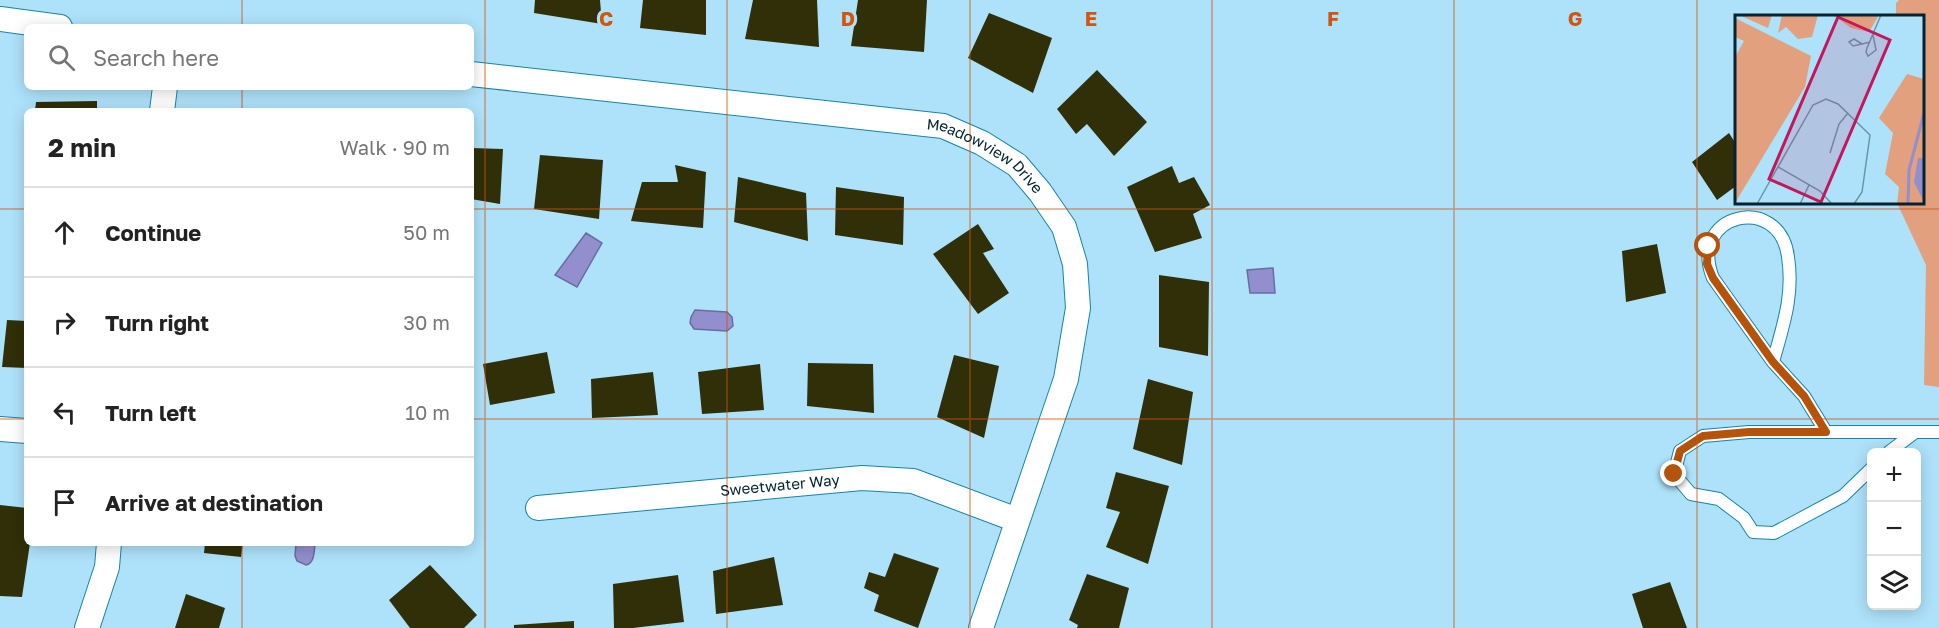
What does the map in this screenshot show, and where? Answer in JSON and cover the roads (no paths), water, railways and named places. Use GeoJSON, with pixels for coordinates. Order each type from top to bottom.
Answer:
{"type":"FeatureCollection","features":[{"type":"Feature","properties":{"kind":"street"},"geometry":{"type":"LineString","coordinates":[[0,19],[38,24]]}},
{"type":"Feature","properties":{"kind":"street","name":"Meadowview Drive"},"geometry":{"type":"LineString","coordinates":[[474,74],[943,126],[982,143],[1017,165],[1040,192],[1064,227],[1075,264],[1077,308],[1066,379],[981,628]]}},
{"type":"Feature","properties":{"kind":"street"},"geometry":{"type":"LineString","coordinates":[[162,108],[165,90]]}},
{"type":"Feature","properties":{"kind":"street"},"geometry":{"type":"LineString","coordinates":[[0,429],[24,430]]}},
{"type":"Feature","properties":{"kind":"street","name":"Sweetwater Way"},"geometry":{"type":"LineString","coordinates":[[538,508],[862,478],[913,481],[1017,520]]}},
{"type":"Feature","properties":{"kind":"street"},"geometry":{"type":"LineString","coordinates":[[87,628],[107,567],[109,546]]}},
{"type":"Feature","properties":{"kind":"lane"},"geometry":{"type":"LineString","coordinates":[[1773,362],[1789,306],[1788,256],[1780,232],[1771,224],[1752,216],[1733,219],[1717,230],[1708,246],[1707,264],[1713,278],[1773,362],[1804,396],[1826,432]]}},
{"type":"Feature","properties":{"kind":"lane"},"geometry":{"type":"LineString","coordinates":[[1867,473],[1843,496],[1774,533],[1753,532],[1744,518],[1719,499],[1691,494],[1674,474],[1680,451],[1703,436],[1749,432],[1939,432]]}},
{"type":"Feature","properties":{"kind":"lane"},"geometry":{"type":"LineString","coordinates":[[1895,448],[1914,432]]}}]}
